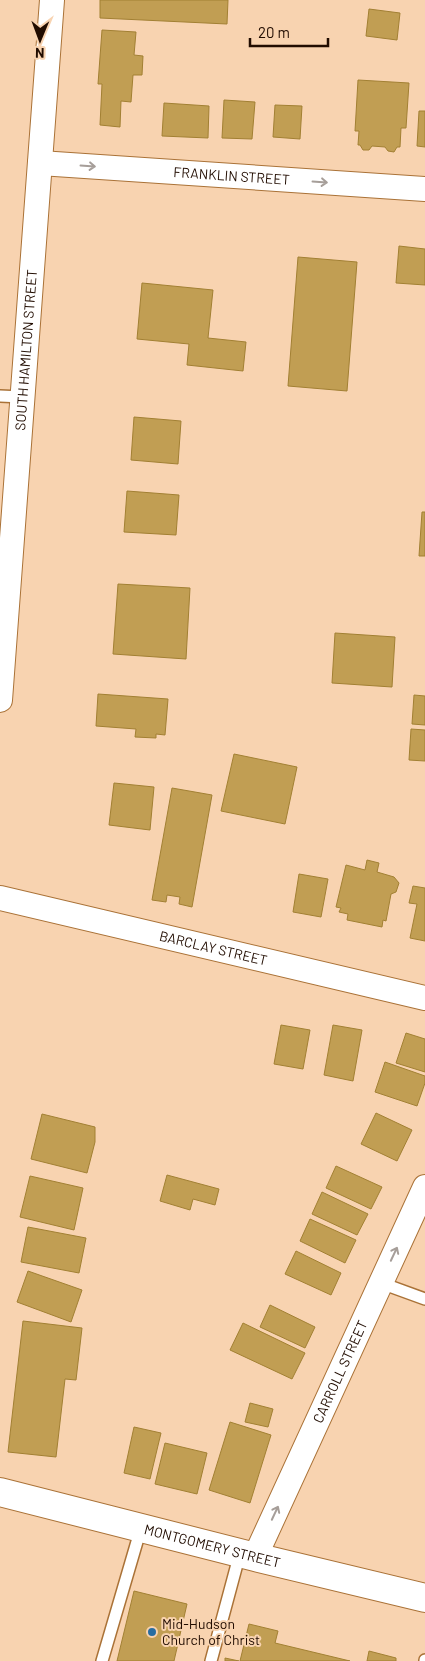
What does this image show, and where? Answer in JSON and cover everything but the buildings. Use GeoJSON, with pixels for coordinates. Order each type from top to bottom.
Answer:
{"type":"FeatureCollection","features":[{"type":"Feature","properties":{"kind":"street","name":"SOUTH HAMILTON STREET"},"geometry":{"type":"LineString","coordinates":[[0,700],[11,396],[40,163],[52,0]]}},
{"type":"Feature","properties":{"kind":"street","name":"FRANKLIN STREET"},"geometry":{"type":"LineString","coordinates":[[40,163],[425,189]]}},
{"type":"Feature","properties":{"kind":"street","name":"BARCLAY STREET"},"geometry":{"type":"LineString","coordinates":[[0,898],[425,998]]}},
{"type":"Feature","properties":{"kind":"street","name":"CARROLL STREET"},"geometry":{"type":"LineString","coordinates":[[248,1555],[425,1187]]}},
{"type":"Feature","properties":{"kind":"street","name":"MONTGOMERY STREET"},"geometry":{"type":"LineString","coordinates":[[0,1492],[425,1598]]}},
{"type":"Feature","properties":{"kind":"lane"},"geometry":{"type":"LineString","coordinates":[[380,1283],[425,1299]]}},
{"type":"Feature","properties":{"kind":"lane"},"geometry":{"type":"LineString","coordinates":[[102,1661],[141,1528]]}},
{"type":"Feature","properties":{"kind":"lane"},"geometry":{"type":"LineString","coordinates":[[211,1661],[248,1555]]}},
{"type":"Feature","properties":{"kind":"place","name":"Mid-Hudson Church of Christ"},"geometry":{"type":"Point","coordinates":[152,1632]}}]}
